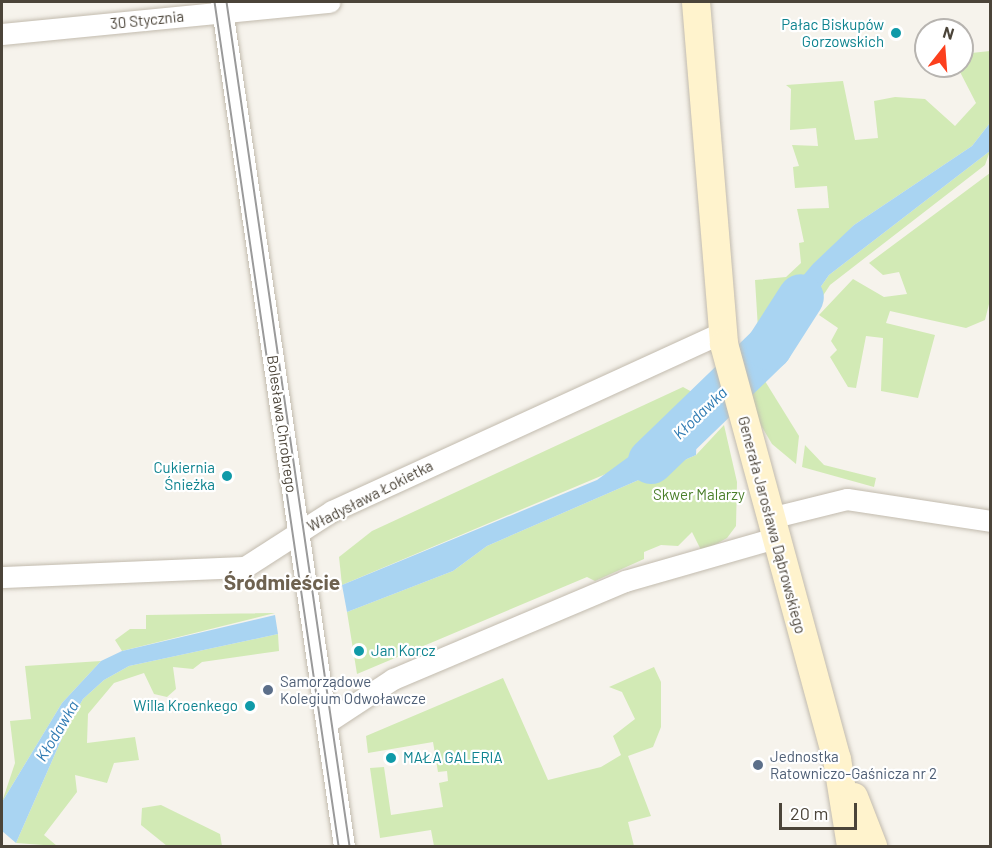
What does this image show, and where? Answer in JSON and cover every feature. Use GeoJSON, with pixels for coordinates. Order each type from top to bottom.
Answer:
{"type":"FeatureCollection","features":[{"type":"Feature","properties":{"kind":"main road","name":"Generała Jarosława Dąbrowskiego"},"geometry":{"type":"LineString","coordinates":[[696,2],[723,338],[736,397],[837,759],[873,846]]}},
{"type":"Feature","properties":{"kind":"main road","name":"Generała Jarosława Dąbrowskiego"},"geometry":{"type":"LineString","coordinates":[[837,759],[850,846]]}},
{"type":"Feature","properties":{"kind":"street","name":"30 Stycznia"},"geometry":{"type":"LineString","coordinates":[[2,34],[222,7],[329,2]]}},
{"type":"Feature","properties":{"kind":"street","name":"Bolesława Chrobrego"},"geometry":{"type":"LineString","coordinates":[[222,7],[344,846]]}},
{"type":"Feature","properties":{"kind":"street","name":"Władysława Łokietka"},"geometry":{"type":"LineString","coordinates":[[2,577],[236,570],[333,511],[723,338]]}},
{"type":"Feature","properties":{"kind":"street"},"geometry":{"type":"LineString","coordinates":[[326,723],[393,679],[625,581],[847,499],[990,521]]}},
{"type":"Feature","properties":{"kind":"green space"},"geometry":{"type":"Polygon","coordinates":[[[990,51],[990,123],[972,146],[854,225],[758,329],[755,280],[786,277],[801,263],[799,243],[804,242],[797,209],[829,208],[827,186],[795,188],[793,167],[799,166],[792,145],[818,146],[816,128],[790,130],[791,89],[786,85],[843,81],[855,140],[878,138],[874,101],[895,97],[925,99],[955,126],[976,103],[963,78],[974,78],[974,53],[990,51]]]}},
{"type":"Feature","properties":{"kind":"green space"},"geometry":{"type":"Polygon","coordinates":[[[990,151],[985,165],[830,285],[774,370],[770,359],[829,275],[990,151]]]}},
{"type":"Feature","properties":{"kind":"green space"},"geometry":{"type":"Polygon","coordinates":[[[990,173],[990,300],[985,320],[966,328],[890,311],[886,323],[935,335],[918,398],[881,391],[883,338],[866,336],[856,388],[848,387],[830,357],[837,350],[831,341],[838,328],[819,315],[853,279],[884,297],[907,294],[899,272],[883,275],[869,263],[990,173]]]}},
{"type":"Feature","properties":{"kind":"green space"},"geometry":{"type":"Polygon","coordinates":[[[740,354],[752,360],[799,436],[796,464],[772,444],[759,422],[740,354]]]}},
{"type":"Feature","properties":{"kind":"green space"},"geometry":{"type":"Polygon","coordinates":[[[683,387],[692,392],[698,406],[620,468],[342,585],[339,557],[372,531],[683,387]]]}},
{"type":"Feature","properties":{"kind":"green space","name":"Skwer Malarzy"},"geometry":{"type":"Polygon","coordinates":[[[724,425],[737,482],[736,526],[727,538],[702,552],[692,532],[678,546],[661,545],[644,552],[644,559],[595,581],[587,577],[357,674],[347,612],[453,571],[487,546],[696,455],[724,425]]]}},
{"type":"Feature","properties":{"kind":"green space"},"geometry":{"type":"Polygon","coordinates":[[[805,445],[824,465],[876,478],[874,487],[802,467],[805,445]]]}},
{"type":"Feature","properties":{"kind":"green space"},"geometry":{"type":"Polygon","coordinates":[[[275,613],[122,651],[115,640],[130,629],[146,629],[146,615],[275,613]]]}},
{"type":"Feature","properties":{"kind":"green space"},"geometry":{"type":"Polygon","coordinates":[[[278,634],[279,651],[202,662],[193,669],[173,667],[176,689],[167,697],[154,694],[144,673],[114,683],[88,714],[87,743],[135,737],[139,760],[114,763],[107,783],[75,775],[77,792],[44,835],[57,846],[16,843],[66,729],[83,699],[104,680],[129,666],[278,634]]]}},
{"type":"Feature","properties":{"kind":"green space"},"geometry":{"type":"Polygon","coordinates":[[[101,661],[62,703],[2,802],[15,763],[10,721],[31,719],[25,666],[101,661]]]}},
{"type":"Feature","properties":{"kind":"green space"},"geometry":{"type":"Polygon","coordinates":[[[654,667],[661,682],[661,727],[653,747],[628,756],[651,816],[628,822],[634,846],[434,846],[431,830],[380,838],[370,768],[384,767],[391,815],[443,807],[439,783],[448,781],[447,771],[438,772],[433,742],[368,753],[366,736],[503,678],[548,780],[601,767],[621,755],[613,736],[635,719],[622,692],[609,687],[654,667]]]}},
{"type":"Feature","properties":{"kind":"green space"},"geometry":{"type":"Polygon","coordinates":[[[161,805],[220,834],[222,846],[167,846],[141,825],[142,808],[161,805]]]}},
{"type":"Feature","properties":{"kind":"water"},"geometry":{"type":"Polygon","coordinates":[[[990,123],[990,151],[829,275],[770,359],[758,329],[813,264],[854,225],[972,146],[990,123]]]}},
{"type":"Feature","properties":{"kind":"water"},"geometry":{"type":"Polygon","coordinates":[[[698,406],[696,455],[487,546],[453,571],[347,612],[342,585],[597,480],[698,406]]]}},
{"type":"Feature","properties":{"kind":"water"},"geometry":{"type":"Polygon","coordinates":[[[275,615],[278,634],[129,666],[104,680],[83,699],[66,729],[16,843],[2,831],[2,802],[62,703],[101,661],[122,651],[275,615]]]}},
{"type":"Feature","properties":{"kind":"waterway","name":"Kłodawka"},"geometry":{"type":"LineString","coordinates":[[651,461],[769,347],[801,297]]}},
{"type":"Feature","properties":{"kind":"tram line"},"geometry":{"type":"LineString","coordinates":[[215,2],[339,846]]}},
{"type":"Feature","properties":{"kind":"tram line"},"geometry":{"type":"LineString","coordinates":[[227,2],[350,846]]}},
{"type":"Feature","properties":{"kind":"place","name":"Pałac Biskupów Gorzowskich"},"geometry":{"type":"Point","coordinates":[896,33]}},
{"type":"Feature","properties":{"kind":"place","name":"Cukiernia Śnieżka"},"geometry":{"type":"Point","coordinates":[227,476]}},
{"type":"Feature","properties":{"kind":"place","name":"Jan Korcz"},"geometry":{"type":"Point","coordinates":[359,651]}},
{"type":"Feature","properties":{"kind":"place","name":"Samorządowe Kolegium Odwoławcze"},"geometry":{"type":"Point","coordinates":[268,690]}},
{"type":"Feature","properties":{"kind":"place","name":"Willa Kroenkego"},"geometry":{"type":"Point","coordinates":[250,706]}},
{"type":"Feature","properties":{"kind":"place","name":"MAŁA GALERIA"},"geometry":{"type":"Point","coordinates":[391,758]}},
{"type":"Feature","properties":{"kind":"place","name":"Jednostka Ratowniczo-Gaśnicza nr 2"},"geometry":{"type":"Point","coordinates":[758,765]}},
{"type":"Feature","properties":{"kind":"district","name":"Śródmieście"},"geometry":{"type":"Point","coordinates":[282,582]}}]}
